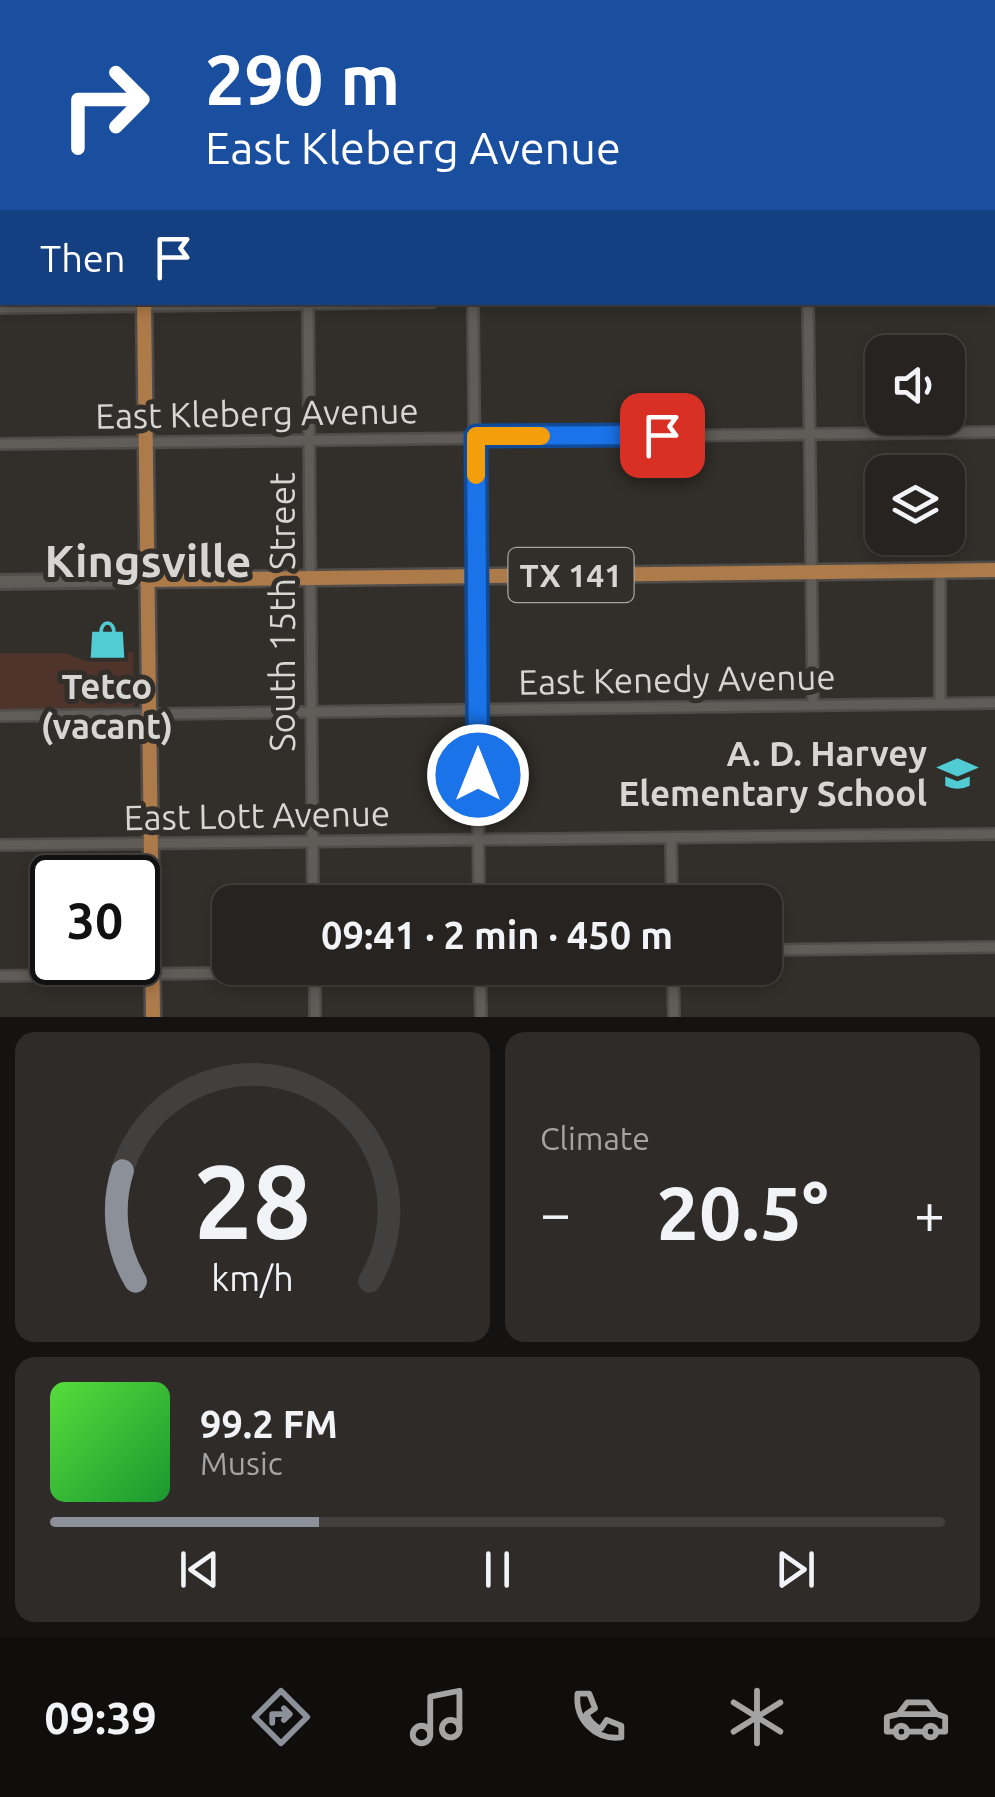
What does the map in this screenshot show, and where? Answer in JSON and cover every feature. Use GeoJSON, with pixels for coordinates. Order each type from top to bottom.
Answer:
{"type":"FeatureCollection","features":[{"type":"Feature","properties":{"kind":"main road"},"geometry":{"type":"LineString","coordinates":[[144,305],[151,855]]}},
{"type":"Feature","properties":{"kind":"main road","name":"TX 141"},"geometry":{"type":"LineString","coordinates":[[0,582],[995,570]]}},
{"type":"Feature","properties":{"kind":"main road"},"geometry":{"type":"LineString","coordinates":[[152,985],[153,1017]]}},
{"type":"Feature","properties":{"kind":"street"},"geometry":{"type":"LineString","coordinates":[[0,308],[108,305]]}},
{"type":"Feature","properties":{"kind":"street","name":"South 15th Street"},"geometry":{"type":"LineString","coordinates":[[308,305],[312,885]]}},
{"type":"Feature","properties":{"kind":"street"},"geometry":{"type":"LineString","coordinates":[[472,305],[479,885]]}},
{"type":"Feature","properties":{"kind":"street"},"geometry":{"type":"LineString","coordinates":[[808,305],[813,705]]}},
{"type":"Feature","properties":{"kind":"street","name":"East Kleberg Avenue"},"geometry":{"type":"LineString","coordinates":[[0,444],[995,432]]}},
{"type":"Feature","properties":{"kind":"street"},"geometry":{"type":"LineString","coordinates":[[940,570],[940,703]]}},
{"type":"Feature","properties":{"kind":"street","name":"East Kenedy Avenue"},"geometry":{"type":"LineString","coordinates":[[0,716],[995,703]]}},
{"type":"Feature","properties":{"kind":"street","name":"East Lott Avenue"},"geometry":{"type":"LineString","coordinates":[[0,846],[995,834]]}},
{"type":"Feature","properties":{"kind":"street"},"geometry":{"type":"LineString","coordinates":[[671,838],[672,885]]}},
{"type":"Feature","properties":{"kind":"street"},"geometry":{"type":"LineString","coordinates":[[782,950],[995,947]]}},
{"type":"Feature","properties":{"kind":"street"},"geometry":{"type":"LineString","coordinates":[[160,975],[212,973]]}},
{"type":"Feature","properties":{"kind":"street"},"geometry":{"type":"LineString","coordinates":[[0,976],[30,976]]}},
{"type":"Feature","properties":{"kind":"street"},"geometry":{"type":"LineString","coordinates":[[315,985],[315,1017]]}},
{"type":"Feature","properties":{"kind":"street"},"geometry":{"type":"LineString","coordinates":[[480,985],[481,1017]]}},
{"type":"Feature","properties":{"kind":"street"},"geometry":{"type":"LineString","coordinates":[[674,985],[674,1017]]}},
{"type":"Feature","properties":{"kind":"shaded area"},"geometry":{"type":"Polygon","coordinates":[[[133,652],[134,707],[0,710],[0,653],[65,653],[85,661],[133,652]]]}},
{"type":"Feature","properties":{"kind":"slow traffic"},"geometry":{"type":"LineString","coordinates":[[476,475],[476,436],[541,436]]}},
{"type":"Feature","properties":{"kind":"place","name":"Tetco (vacant)"},"geometry":{"type":"Point","coordinates":[107,639]}},
{"type":"Feature","properties":{"kind":"place","name":"A. D. Harvey Elementary School"},"geometry":{"type":"Point","coordinates":[957,773]}},
{"type":"Feature","properties":{"kind":"district","name":"Kingsville"},"geometry":{"type":"Point","coordinates":[148,560]}},
{"type":"Feature","properties":{"kind":"route"},"geometry":{"type":"LineString","coordinates":[[478,775],[476,436],[662,435]]}}]}
